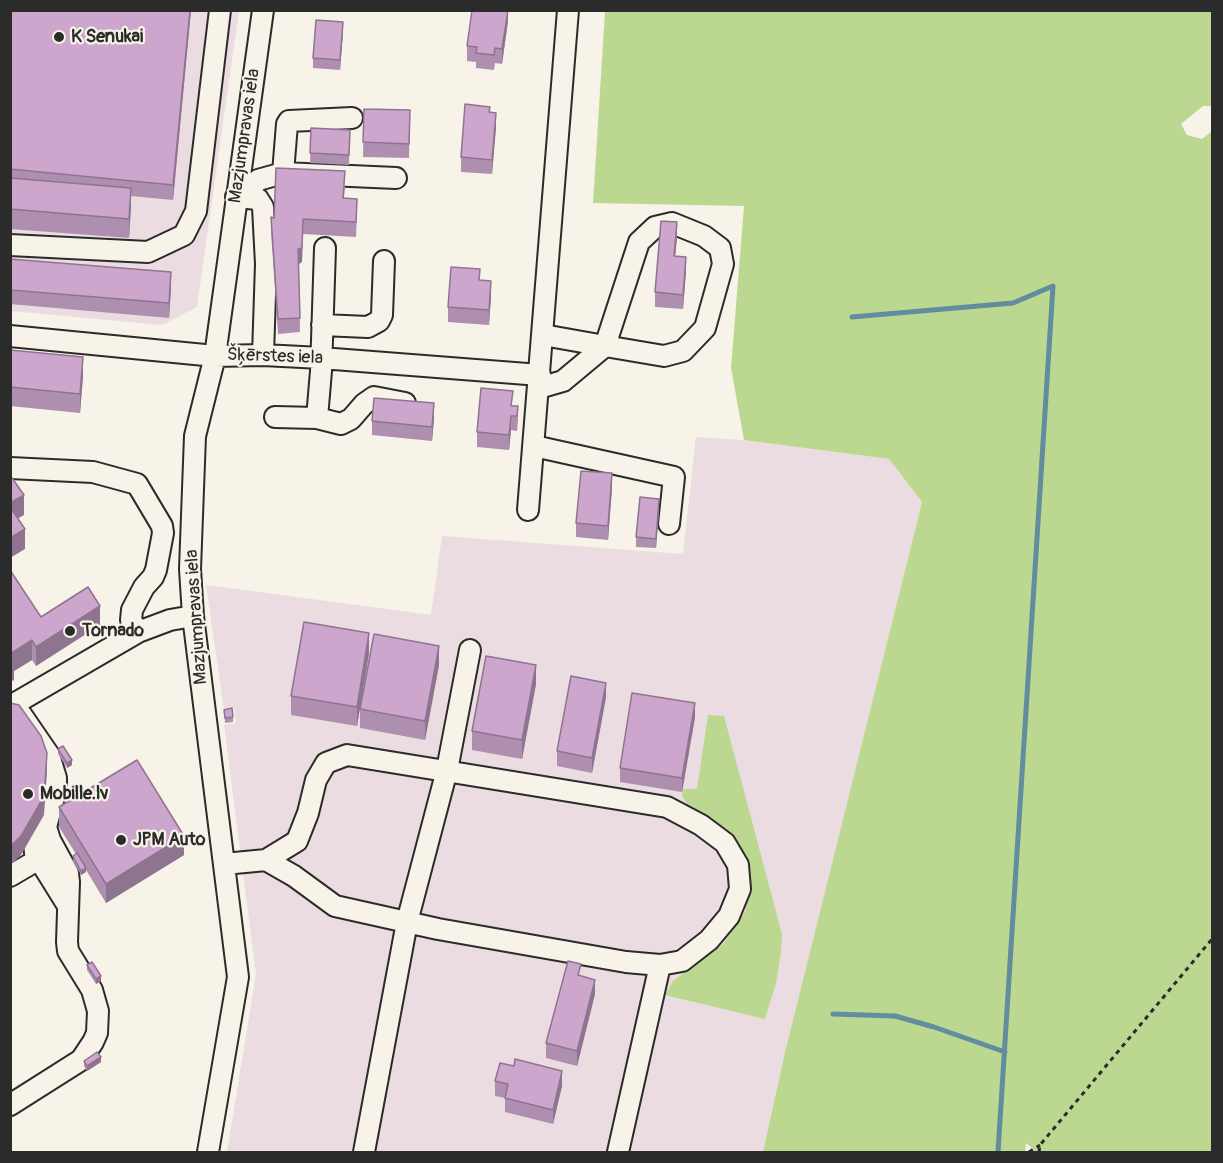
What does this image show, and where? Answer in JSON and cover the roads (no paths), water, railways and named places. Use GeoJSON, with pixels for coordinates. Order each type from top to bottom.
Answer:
{"type":"FeatureCollection","features":[{"type":"Feature","properties":{"kind":"street"},"geometry":{"type":"LineString","coordinates":[[10,245],[148,252],[184,235],[196,211],[220,10]]}},
{"type":"Feature","properties":{"kind":"street","name":"Mazjumpravas iela"},"geometry":{"type":"LineString","coordinates":[[208,1152],[238,977],[193,616],[190,569],[195,436],[215,356],[239,198],[263,10]]}},
{"type":"Feature","properties":{"kind":"street"},"geometry":{"type":"LineString","coordinates":[[528,510],[568,10]]}},
{"type":"Feature","properties":{"kind":"street"},"geometry":{"type":"LineString","coordinates":[[283,173],[286,124],[289,121],[352,118]]}},
{"type":"Feature","properties":{"kind":"street"},"geometry":{"type":"LineString","coordinates":[[239,198],[258,180],[283,173],[396,178]]}},
{"type":"Feature","properties":{"kind":"street"},"geometry":{"type":"LineString","coordinates":[[239,198],[258,200],[263,207],[265,219],[263,355]]}},
{"type":"Feature","properties":{"kind":"street"},"geometry":{"type":"LineString","coordinates":[[539,382],[563,381],[605,346],[639,242],[655,227],[672,224],[704,236],[720,249],[723,264],[705,328],[683,351],[664,356],[605,346],[543,335]]}},
{"type":"Feature","properties":{"kind":"street"},"geometry":{"type":"LineString","coordinates":[[317,418],[325,248]]}},
{"type":"Feature","properties":{"kind":"street"},"geometry":{"type":"LineString","coordinates":[[322,325],[368,327],[380,321],[384,261]]}},
{"type":"Feature","properties":{"kind":"street","name":"Šķērstes iela"},"geometry":{"type":"LineString","coordinates":[[10,336],[215,356],[263,355],[321,358],[539,382]]}},
{"type":"Feature","properties":{"kind":"street"},"geometry":{"type":"LineString","coordinates":[[275,417],[317,418],[341,424],[351,419],[364,404],[374,397],[422,406]]}},
{"type":"Feature","properties":{"kind":"street"},"geometry":{"type":"LineString","coordinates":[[534,446],[674,477],[669,524]]}},
{"type":"Feature","properties":{"kind":"street"},"geometry":{"type":"LineString","coordinates":[[10,468],[93,472],[137,484],[162,526],[163,533],[156,570],[132,610],[131,620],[138,632]]}},
{"type":"Feature","properties":{"kind":"street"},"geometry":{"type":"LineString","coordinates":[[68,906],[35,853],[34,844],[46,827],[56,790],[56,778],[48,755],[12,706],[138,632],[170,620],[193,616]]}},
{"type":"Feature","properties":{"kind":"street"},"geometry":{"type":"LineString","coordinates":[[364,1152],[407,922],[447,770],[470,650]]}},
{"type":"Feature","properties":{"kind":"street"},"geometry":{"type":"LineString","coordinates":[[224,864],[266,860],[297,841],[308,813],[316,780],[326,764],[347,755],[668,807],[701,825],[725,843],[738,865],[740,889],[729,916],[709,940],[682,961],[660,965],[627,962],[438,929],[335,906],[294,876],[266,860]]}},
{"type":"Feature","properties":{"kind":"street"},"geometry":{"type":"LineString","coordinates":[[10,1105],[81,1060],[97,1033],[96,999],[68,951],[66,930],[68,873],[50,840],[46,827]]}},
{"type":"Feature","properties":{"kind":"street"},"geometry":{"type":"LineString","coordinates":[[10,876],[39,859]]}},
{"type":"Feature","properties":{"kind":"street"},"geometry":{"type":"LineString","coordinates":[[618,1152],[660,965]]}},
{"type":"Feature","properties":{"kind":"waterway"},"geometry":{"type":"LineString","coordinates":[[852,317],[1013,303],[1053,286],[998,1152]]}},
{"type":"Feature","properties":{"kind":"waterway"},"geometry":{"type":"LineString","coordinates":[[833,1014],[895,1016],[1005,1052]]}},
{"type":"Feature","properties":{"kind":"place","name":"K Senukai"},"geometry":{"type":"Point","coordinates":[59,37]}},
{"type":"Feature","properties":{"kind":"place","name":"Tornado"},"geometry":{"type":"Point","coordinates":[70,631]}},
{"type":"Feature","properties":{"kind":"place","name":"Mobille.lv"},"geometry":{"type":"Point","coordinates":[28,794]}},
{"type":"Feature","properties":{"kind":"place","name":"JPM Auto"},"geometry":{"type":"Point","coordinates":[121,840]}}]}
